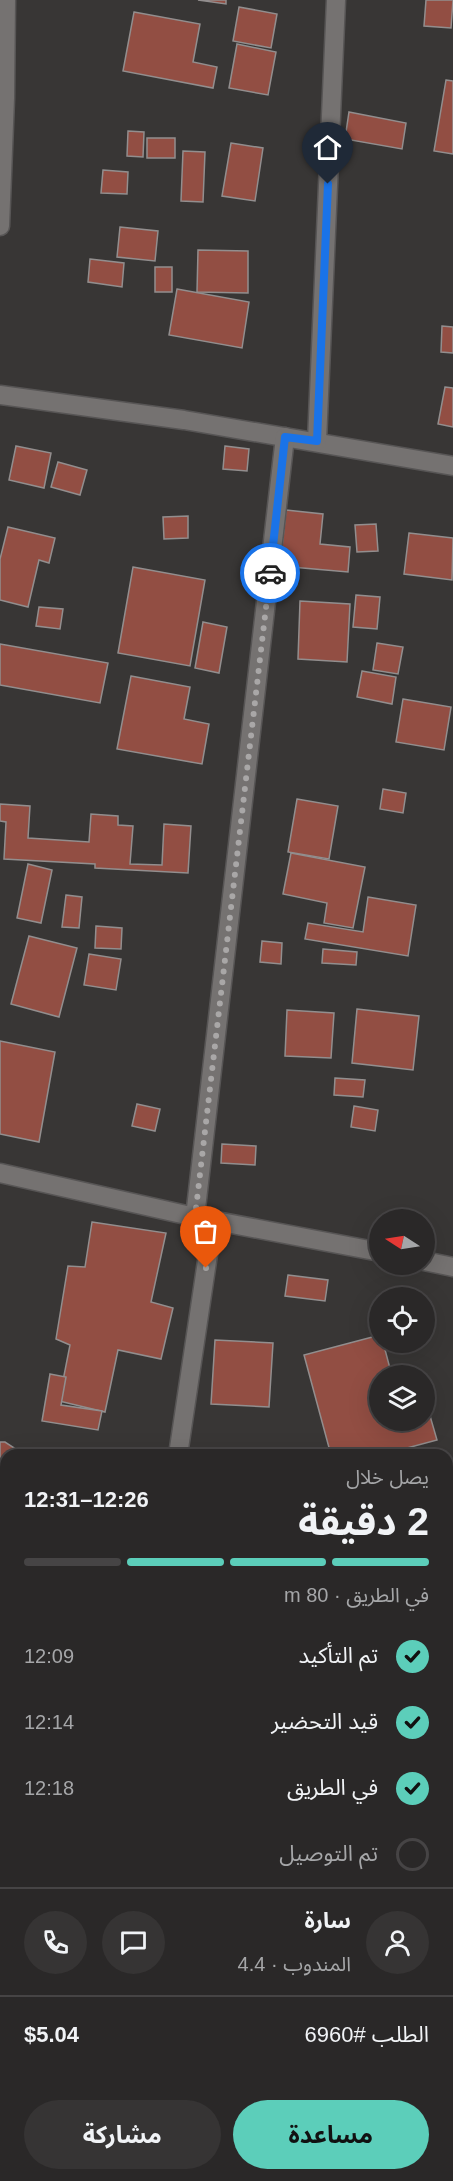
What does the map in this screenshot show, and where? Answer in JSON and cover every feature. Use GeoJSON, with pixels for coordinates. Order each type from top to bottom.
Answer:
{"type":"FeatureCollection","features":[{"type":"Feature","properties":{"kind":"street"},"geometry":{"type":"LineString","coordinates":[[0,226],[6,0]]}},
{"type":"Feature","properties":{"kind":"street"},"geometry":{"type":"LineString","coordinates":[[317,441],[336,0]]}},
{"type":"Feature","properties":{"kind":"street"},"geometry":{"type":"LineString","coordinates":[[0,395],[174,418],[453,466]]}},
{"type":"Feature","properties":{"kind":"street"},"geometry":{"type":"LineString","coordinates":[[195,1217],[285,437]]}},
{"type":"Feature","properties":{"kind":"street"},"geometry":{"type":"LineString","coordinates":[[0,1173],[213,1221],[369,1250]]}},
{"type":"Feature","properties":{"kind":"street"},"geometry":{"type":"LineString","coordinates":[[179,1449],[213,1221]]}},
{"type":"Feature","properties":{"kind":"street"},"geometry":{"type":"LineString","coordinates":[[435,1263],[453,1267]]}},
{"type":"Feature","properties":{"kind":"building"},"geometry":{"type":"Polygon","coordinates":[[[198,0],[226,0],[226,4],[198,0]]]}},
{"type":"Feature","properties":{"kind":"building"},"geometry":{"type":"Polygon","coordinates":[[[426,0],[453,0],[451,28],[424,26],[426,0]]]}},
{"type":"Feature","properties":{"kind":"building"},"geometry":{"type":"Polygon","coordinates":[[[239,7],[277,14],[271,48],[233,41],[239,7]]]}},
{"type":"Feature","properties":{"kind":"building"},"geometry":{"type":"Polygon","coordinates":[[[134,12],[200,24],[193,62],[217,67],[213,88],[123,71],[134,12]]]}},
{"type":"Feature","properties":{"kind":"building"},"geometry":{"type":"Polygon","coordinates":[[[237,44],[276,52],[268,95],[229,88],[237,44]]]}},
{"type":"Feature","properties":{"kind":"building"},"geometry":{"type":"Polygon","coordinates":[[[446,80],[453,81],[453,154],[434,151],[446,80]]]}},
{"type":"Feature","properties":{"kind":"building"},"geometry":{"type":"Polygon","coordinates":[[[349,112],[406,123],[402,149],[345,139],[349,112]]]}},
{"type":"Feature","properties":{"kind":"building"},"geometry":{"type":"Polygon","coordinates":[[[128,131],[144,132],[143,157],[127,156],[128,131]]]}},
{"type":"Feature","properties":{"kind":"building"},"geometry":{"type":"Polygon","coordinates":[[[147,138],[175,138],[175,158],[147,158],[147,138]]]}},
{"type":"Feature","properties":{"kind":"building"},"geometry":{"type":"Polygon","coordinates":[[[231,143],[263,148],[255,201],[222,196],[231,143]]]}},
{"type":"Feature","properties":{"kind":"building"},"geometry":{"type":"Polygon","coordinates":[[[183,151],[205,152],[203,202],[181,201],[183,151]]]}},
{"type":"Feature","properties":{"kind":"building"},"geometry":{"type":"Polygon","coordinates":[[[103,170],[128,172],[127,194],[101,193],[103,170]]]}},
{"type":"Feature","properties":{"kind":"building"},"geometry":{"type":"Polygon","coordinates":[[[120,227],[158,231],[155,261],[117,257],[120,227]]]}},
{"type":"Feature","properties":{"kind":"building"},"geometry":{"type":"Polygon","coordinates":[[[198,250],[248,251],[248,293],[197,292],[198,250]]]}},
{"type":"Feature","properties":{"kind":"building"},"geometry":{"type":"Polygon","coordinates":[[[90,259],[124,263],[122,287],[88,282],[90,259]]]}},
{"type":"Feature","properties":{"kind":"building"},"geometry":{"type":"Polygon","coordinates":[[[155,267],[172,267],[172,292],[155,292],[155,267]]]}},
{"type":"Feature","properties":{"kind":"building"},"geometry":{"type":"Polygon","coordinates":[[[177,289],[249,302],[242,348],[169,335],[177,289]]]}},
{"type":"Feature","properties":{"kind":"building"},"geometry":{"type":"Polygon","coordinates":[[[442,326],[453,327],[453,353],[441,352],[442,326]]]}},
{"type":"Feature","properties":{"kind":"building"},"geometry":{"type":"Polygon","coordinates":[[[445,387],[453,388],[453,427],[438,424],[445,387]]]}},
{"type":"Feature","properties":{"kind":"building"},"geometry":{"type":"Polygon","coordinates":[[[16,446],[51,453],[44,488],[9,480],[16,446]]]}},
{"type":"Feature","properties":{"kind":"building"},"geometry":{"type":"Polygon","coordinates":[[[225,446],[249,449],[247,471],[223,469],[225,446]]]}},
{"type":"Feature","properties":{"kind":"building"},"geometry":{"type":"Polygon","coordinates":[[[58,462],[87,470],[80,495],[51,487],[58,462]]]}},
{"type":"Feature","properties":{"kind":"building"},"geometry":{"type":"Polygon","coordinates":[[[286,510],[323,514],[320,544],[350,547],[348,572],[280,566],[286,510]]]}},
{"type":"Feature","properties":{"kind":"building"},"geometry":{"type":"Polygon","coordinates":[[[188,516],[188,538],[164,539],[163,517],[188,516]]]}},
{"type":"Feature","properties":{"kind":"building"},"geometry":{"type":"Polygon","coordinates":[[[376,524],[378,551],[357,552],[355,525],[376,524]]]}},
{"type":"Feature","properties":{"kind":"building"},"geometry":{"type":"Polygon","coordinates":[[[8,527],[55,538],[49,563],[39,560],[28,607],[0,600],[0,559],[8,527]]]}},
{"type":"Feature","properties":{"kind":"building"},"geometry":{"type":"Polygon","coordinates":[[[409,533],[453,538],[452,580],[404,574],[409,533]]]}},
{"type":"Feature","properties":{"kind":"building"},"geometry":{"type":"Polygon","coordinates":[[[133,567],[205,580],[190,666],[118,653],[133,567]]]}},
{"type":"Feature","properties":{"kind":"building"},"geometry":{"type":"Polygon","coordinates":[[[356,595],[380,597],[377,629],[353,627],[356,595]]]}},
{"type":"Feature","properties":{"kind":"building"},"geometry":{"type":"Polygon","coordinates":[[[300,601],[350,604],[347,662],[298,659],[300,601]]]}},
{"type":"Feature","properties":{"kind":"building"},"geometry":{"type":"Polygon","coordinates":[[[39,607],[63,609],[60,629],[36,626],[39,607]]]}},
{"type":"Feature","properties":{"kind":"building"},"geometry":{"type":"Polygon","coordinates":[[[203,622],[227,627],[219,673],[195,668],[203,622]]]}},
{"type":"Feature","properties":{"kind":"building"},"geometry":{"type":"Polygon","coordinates":[[[377,643],[403,647],[398,674],[373,670],[377,643]]]}},
{"type":"Feature","properties":{"kind":"building"},"geometry":{"type":"Polygon","coordinates":[[[0,644],[108,663],[100,703],[0,685],[0,644]]]}},
{"type":"Feature","properties":{"kind":"building"},"geometry":{"type":"Polygon","coordinates":[[[362,671],[396,677],[392,704],[357,697],[362,671]]]}},
{"type":"Feature","properties":{"kind":"building"},"geometry":{"type":"Polygon","coordinates":[[[131,676],[190,687],[184,719],[209,724],[202,764],[117,749],[131,676]]]}},
{"type":"Feature","properties":{"kind":"building"},"geometry":{"type":"Polygon","coordinates":[[[403,699],[451,707],[444,750],[396,742],[403,699]]]}},
{"type":"Feature","properties":{"kind":"building"},"geometry":{"type":"Polygon","coordinates":[[[383,789],[406,793],[403,813],[380,809],[383,789]]]}},
{"type":"Feature","properties":{"kind":"building"},"geometry":{"type":"Polygon","coordinates":[[[297,799],[338,806],[329,859],[288,852],[297,799]]]}},
{"type":"Feature","properties":{"kind":"building"},"geometry":{"type":"Polygon","coordinates":[[[0,804],[30,806],[28,838],[89,842],[91,814],[118,816],[118,825],[133,826],[130,864],[162,865],[164,824],[191,826],[188,873],[95,868],[95,864],[4,859],[6,822],[0,821],[0,804]]]}},
{"type":"Feature","properties":{"kind":"building"},"geometry":{"type":"Polygon","coordinates":[[[291,853],[365,867],[353,928],[324,923],[327,903],[283,894],[291,853]]]}},
{"type":"Feature","properties":{"kind":"building"},"geometry":{"type":"Polygon","coordinates":[[[28,864],[52,870],[41,923],[17,918],[28,864]]]}},
{"type":"Feature","properties":{"kind":"building"},"geometry":{"type":"Polygon","coordinates":[[[66,895],[82,897],[79,928],[62,927],[66,895]]]}},
{"type":"Feature","properties":{"kind":"building"},"geometry":{"type":"Polygon","coordinates":[[[368,897],[416,905],[408,956],[305,939],[308,923],[363,932],[368,897]]]}},
{"type":"Feature","properties":{"kind":"building"},"geometry":{"type":"Polygon","coordinates":[[[96,926],[122,928],[121,949],[95,948],[96,926]]]}},
{"type":"Feature","properties":{"kind":"building"},"geometry":{"type":"Polygon","coordinates":[[[29,936],[77,948],[59,1017],[11,1004],[29,936]]]}},
{"type":"Feature","properties":{"kind":"building"},"geometry":{"type":"Polygon","coordinates":[[[262,941],[282,943],[281,964],[260,962],[262,941]]]}},
{"type":"Feature","properties":{"kind":"building"},"geometry":{"type":"Polygon","coordinates":[[[323,949],[357,952],[356,965],[322,963],[323,949]]]}},
{"type":"Feature","properties":{"kind":"building"},"geometry":{"type":"Polygon","coordinates":[[[89,954],[121,959],[116,990],[84,985],[89,954]]]}},
{"type":"Feature","properties":{"kind":"building"},"geometry":{"type":"Polygon","coordinates":[[[357,1009],[419,1016],[413,1070],[352,1063],[357,1009]]]}},
{"type":"Feature","properties":{"kind":"building"},"geometry":{"type":"Polygon","coordinates":[[[287,1010],[334,1013],[331,1058],[285,1056],[287,1010]]]}},
{"type":"Feature","properties":{"kind":"building"},"geometry":{"type":"Polygon","coordinates":[[[0,1041],[55,1052],[39,1142],[0,1134],[0,1041]]]}},
{"type":"Feature","properties":{"kind":"building"},"geometry":{"type":"Polygon","coordinates":[[[335,1078],[365,1080],[363,1097],[334,1095],[335,1078]]]}},
{"type":"Feature","properties":{"kind":"building"},"geometry":{"type":"Polygon","coordinates":[[[137,1104],[160,1109],[155,1131],[132,1126],[137,1104]]]}},
{"type":"Feature","properties":{"kind":"building"},"geometry":{"type":"Polygon","coordinates":[[[354,1106],[378,1110],[375,1131],[351,1127],[354,1106]]]}},
{"type":"Feature","properties":{"kind":"building"},"geometry":{"type":"Polygon","coordinates":[[[222,1144],[256,1146],[255,1165],[221,1163],[222,1144]]]}},
{"type":"Feature","properties":{"kind":"building"},"geometry":{"type":"Polygon","coordinates":[[[92,1222],[166,1233],[151,1302],[173,1308],[161,1359],[118,1350],[105,1412],[59,1401],[70,1345],[56,1339],[68,1266],[85,1267],[92,1222]]]}},
{"type":"Feature","properties":{"kind":"building"},"geometry":{"type":"Polygon","coordinates":[[[288,1275],[328,1280],[325,1301],[285,1296],[288,1275]]]}},
{"type":"Feature","properties":{"kind":"building"},"geometry":{"type":"Polygon","coordinates":[[[369,1338],[369,1353],[386,1353],[389,1365],[369,1365],[369,1431],[434,1431],[437,1440],[403,1449],[329,1449],[304,1355],[369,1338]]]}},
{"type":"Feature","properties":{"kind":"building"},"geometry":{"type":"Polygon","coordinates":[[[215,1340],[273,1343],[269,1407],[211,1404],[215,1340]]]}},
{"type":"Feature","properties":{"kind":"building"},"geometry":{"type":"Polygon","coordinates":[[[50,1374],[66,1377],[61,1405],[102,1411],[98,1430],[42,1421],[50,1374]]]}},
{"type":"Feature","properties":{"kind":"building"},"geometry":{"type":"Polygon","coordinates":[[[0,1442],[5,1442],[16,1449],[0,1449],[0,1442]]]}},
{"type":"Feature","properties":{"kind":"way so far"},"geometry":{"type":"LineString","coordinates":[[206,1268],[213,1221],[195,1217],[270,573]]}},
{"type":"Feature","properties":{"kind":"route"},"geometry":{"type":"LineString","coordinates":[[270,573],[285,437],[317,441],[328,184]]}}]}
